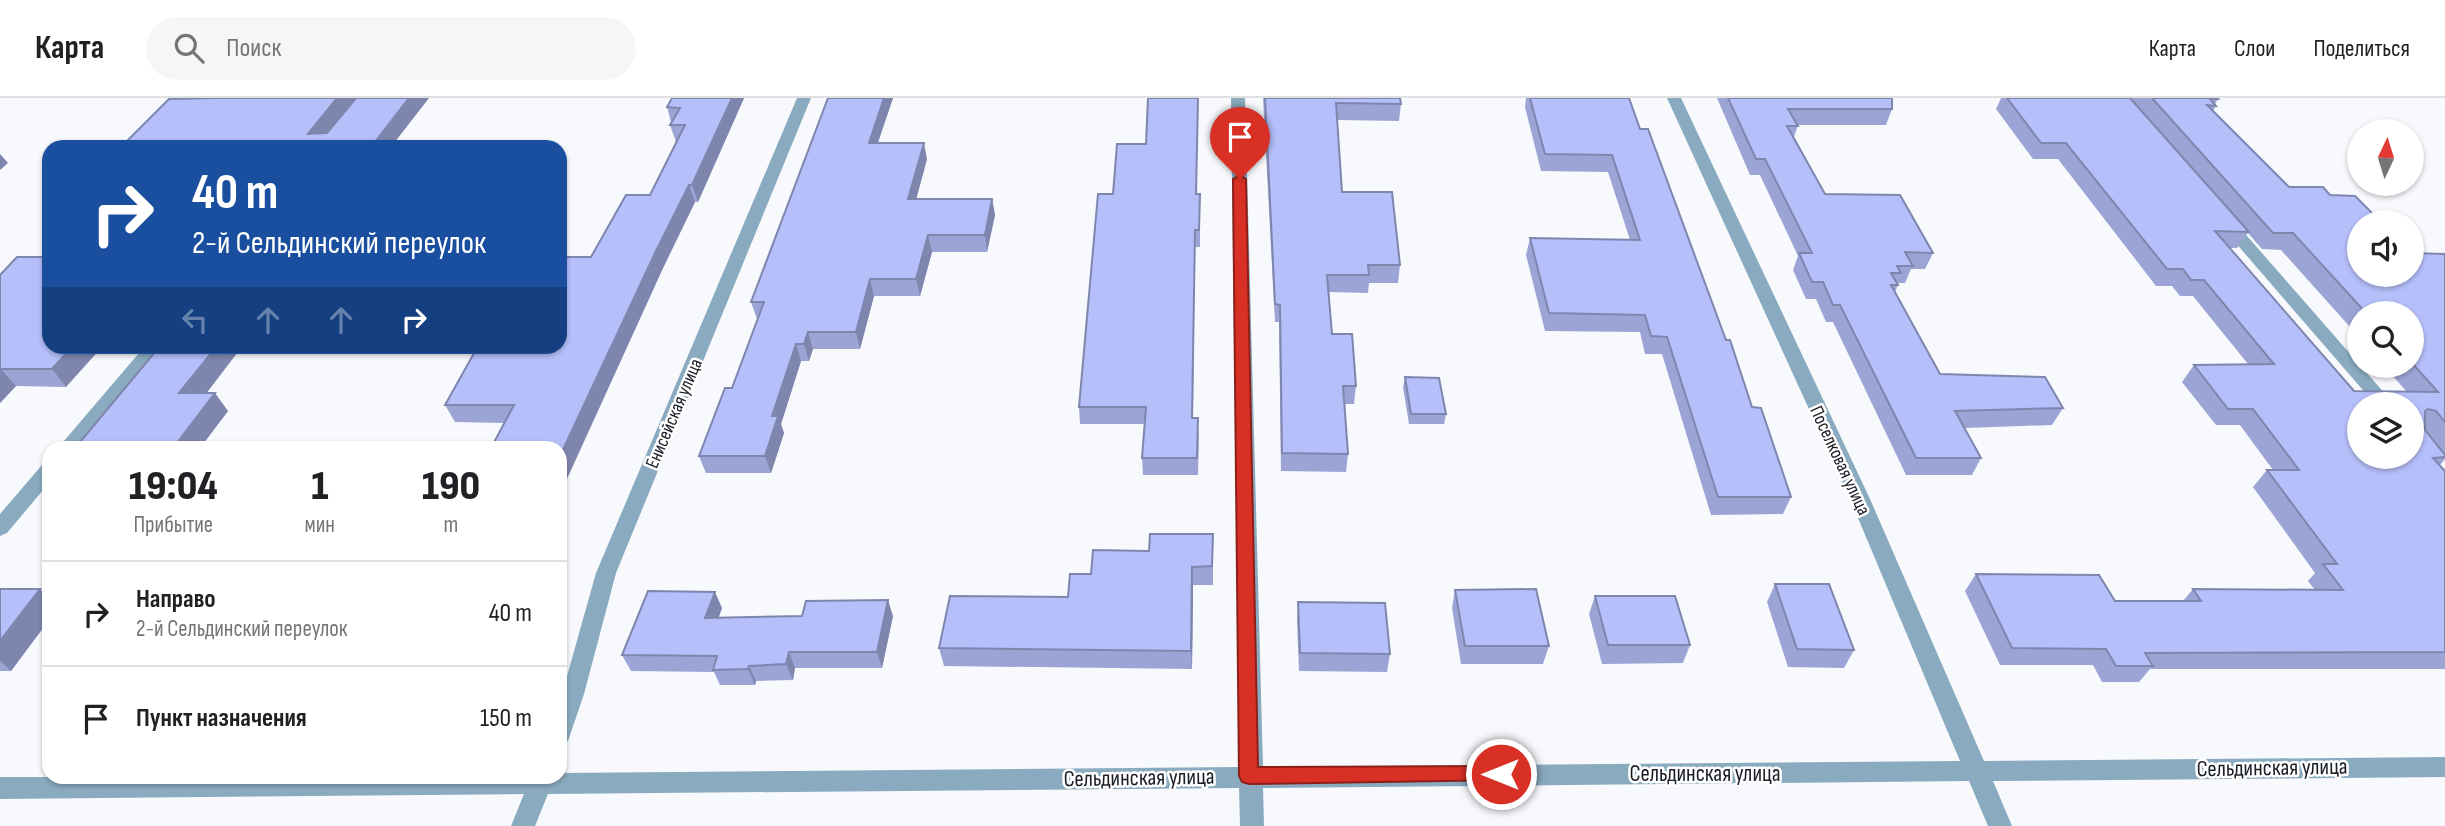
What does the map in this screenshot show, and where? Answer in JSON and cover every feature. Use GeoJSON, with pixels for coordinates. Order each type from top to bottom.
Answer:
{"type":"FeatureCollection","features":[{"type":"Feature","properties":{"kind":"street","name":"Енисейская улица"},"geometry":{"type":"LineString","coordinates":[[567,716],[575,695],[589,625],[606,573],[804,98]]}},
{"type":"Feature","properties":{"kind":"street"},"geometry":{"type":"LineString","coordinates":[[1238,98],[1252,826]]}},
{"type":"Feature","properties":{"kind":"street","name":"Поселковая улица"},"geometry":{"type":"LineString","coordinates":[[1674,98],[1860,499],[2000,826]]}},
{"type":"Feature","properties":{"kind":"street"},"geometry":{"type":"LineString","coordinates":[[2219,214],[2375,392]]}},
{"type":"Feature","properties":{"kind":"street"},"geometry":{"type":"LineString","coordinates":[[74,441],[148,354]]}},
{"type":"Feature","properties":{"kind":"street"},"geometry":{"type":"LineString","coordinates":[[0,528],[42,478]]}},
{"type":"Feature","properties":{"kind":"street","name":"Сельдинская улица"},"geometry":{"type":"LineString","coordinates":[[567,780],[2445,767]]}},
{"type":"Feature","properties":{"kind":"street","name":"Сельдинская улица"},"geometry":{"type":"LineString","coordinates":[[0,788],[271,784]]}},
{"type":"Feature","properties":{"kind":"street"},"geometry":{"type":"LineString","coordinates":[[523,826],[540,784]]}},
{"type":"Feature","properties":{"kind":"building"},"geometry":{"type":"Polygon","coordinates":[[[337,98],[308,134],[327,133],[356,98],[409,98],[376,140],[128,140],[169,99],[337,98]]]}},
{"type":"Feature","properties":{"kind":"building"},"geometry":{"type":"Polygon","coordinates":[[[672,98],[732,98],[692,185],[689,185],[656,251],[567,441],[495,441],[514,405],[445,405],[474,354],[567,354],[567,257],[591,257],[626,195],[650,195],[685,125],[670,125],[680,108],[667,107],[672,98]]]}},
{"type":"Feature","properties":{"kind":"building"},"geometry":{"type":"Polygon","coordinates":[[[828,98],[884,98],[869,143],[924,143],[908,199],[992,199],[985,235],[928,235],[916,279],[870,279],[856,332],[808,332],[804,344],[796,344],[772,416],[778,416],[765,456],[699,456],[725,388],[732,388],[764,302],[751,302],[828,98]]]}},
{"type":"Feature","properties":{"kind":"building"},"geometry":{"type":"Polygon","coordinates":[[[1148,98],[1198,98],[1196,194],[1200,194],[1199,230],[1195,230],[1192,418],[1198,418],[1197,458],[1142,458],[1146,407],[1079,407],[1098,194],[1113,194],[1117,144],[1146,144],[1148,98]]]}},
{"type":"Feature","properties":{"kind":"building"},"geometry":{"type":"Polygon","coordinates":[[[1265,98],[1400,98],[1401,104],[1336,103],[1342,192],[1392,192],[1400,265],[1368,265],[1369,275],[1327,275],[1332,334],[1352,334],[1356,386],[1343,386],[1348,454],[1282,453],[1280,305],[1275,304],[1265,98]]]}},
{"type":"Feature","properties":{"kind":"building"},"geometry":{"type":"Polygon","coordinates":[[[1530,98],[1629,98],[1640,129],[1648,129],[1726,340],[1730,340],[1752,407],[1761,408],[1791,497],[1718,497],[1667,337],[1651,336],[1645,315],[1549,313],[1530,238],[1640,240],[1612,155],[1545,154],[1530,98]]]}},
{"type":"Feature","properties":{"kind":"building"},"geometry":{"type":"Polygon","coordinates":[[[1728,98],[1892,98],[1892,109],[1788,109],[1798,126],[1787,126],[1825,194],[1900,195],[1933,253],[1905,252],[1913,266],[1897,266],[1901,273],[1891,273],[1898,285],[1891,285],[1940,374],[2045,377],[2063,408],[1955,411],[1981,458],[1916,458],[1840,305],[1833,305],[1823,282],[1812,282],[1799,253],[1812,253],[1765,159],[1756,159],[1728,98]]]}},
{"type":"Feature","properties":{"kind":"building"},"geometry":{"type":"Polygon","coordinates":[[[2007,98],[2130,98],[2249,232],[2215,231],[2354,391],[2438,392],[2424,376],[2424,301],[2355,301],[2293,233],[2273,233],[2152,98],[2217,98],[2210,99],[2216,106],[2207,105],[2289,187],[2323,187],[2330,195],[2355,196],[2369,210],[2347,210],[2347,287],[2424,287],[2424,253],[2445,254],[2445,422],[2436,411],[2428,409],[2425,411],[2425,430],[2445,455],[2433,458],[2445,471],[2445,652],[2145,653],[2153,666],[2116,666],[2106,649],[2012,648],[1976,574],[2099,575],[2115,601],[2201,601],[2193,589],[2343,590],[2323,564],[2337,564],[2267,470],[2299,470],[2253,409],[2228,409],[2194,365],[2274,364],[2204,280],[2191,280],[2183,269],[2167,269],[2066,143],[2041,143],[2007,98]]]}},
{"type":"Feature","properties":{"kind":"building"},"geometry":{"type":"Polygon","coordinates":[[[17,257],[42,257],[42,354],[66,354],[52,369],[0,369],[0,275],[17,257]]]}},
{"type":"Feature","properties":{"kind":"building"},"geometry":{"type":"Polygon","coordinates":[[[153,354],[211,354],[179,393],[215,393],[178,441],[81,441],[153,354]]]}},
{"type":"Feature","properties":{"kind":"building"},"geometry":{"type":"Polygon","coordinates":[[[1405,377],[1439,378],[1446,414],[1411,414],[1405,377]]]}},
{"type":"Feature","properties":{"kind":"building"},"geometry":{"type":"Polygon","coordinates":[[[1150,534],[1213,534],[1212,566],[1192,567],[1191,651],[939,648],[950,596],[1068,597],[1070,574],[1091,574],[1093,550],[1149,551],[1150,534]]]}},
{"type":"Feature","properties":{"kind":"building"},"geometry":{"type":"Polygon","coordinates":[[[1775,584],[1829,584],[1854,650],[1797,649],[1775,584]]]}},
{"type":"Feature","properties":{"kind":"building"},"geometry":{"type":"Polygon","coordinates":[[[0,589],[40,589],[0,641],[0,589]]]}},
{"type":"Feature","properties":{"kind":"building"},"geometry":{"type":"Polygon","coordinates":[[[1536,589],[1549,646],[1465,646],[1455,590],[1536,589]]]}},
{"type":"Feature","properties":{"kind":"building"},"geometry":{"type":"Polygon","coordinates":[[[648,591],[715,592],[705,618],[802,616],[806,601],[888,600],[877,652],[789,652],[786,664],[713,670],[717,656],[622,655],[648,591]]]}},
{"type":"Feature","properties":{"kind":"building"},"geometry":{"type":"Polygon","coordinates":[[[1595,596],[1675,596],[1690,645],[1608,645],[1595,596]]]}},
{"type":"Feature","properties":{"kind":"building"},"geometry":{"type":"Polygon","coordinates":[[[1298,602],[1385,603],[1390,654],[1300,653],[1298,602]]]}},
{"type":"Feature","properties":{"kind":"route"},"geometry":{"type":"LineString","coordinates":[[1240,179],[1249,776],[1501,774]]}}]}
